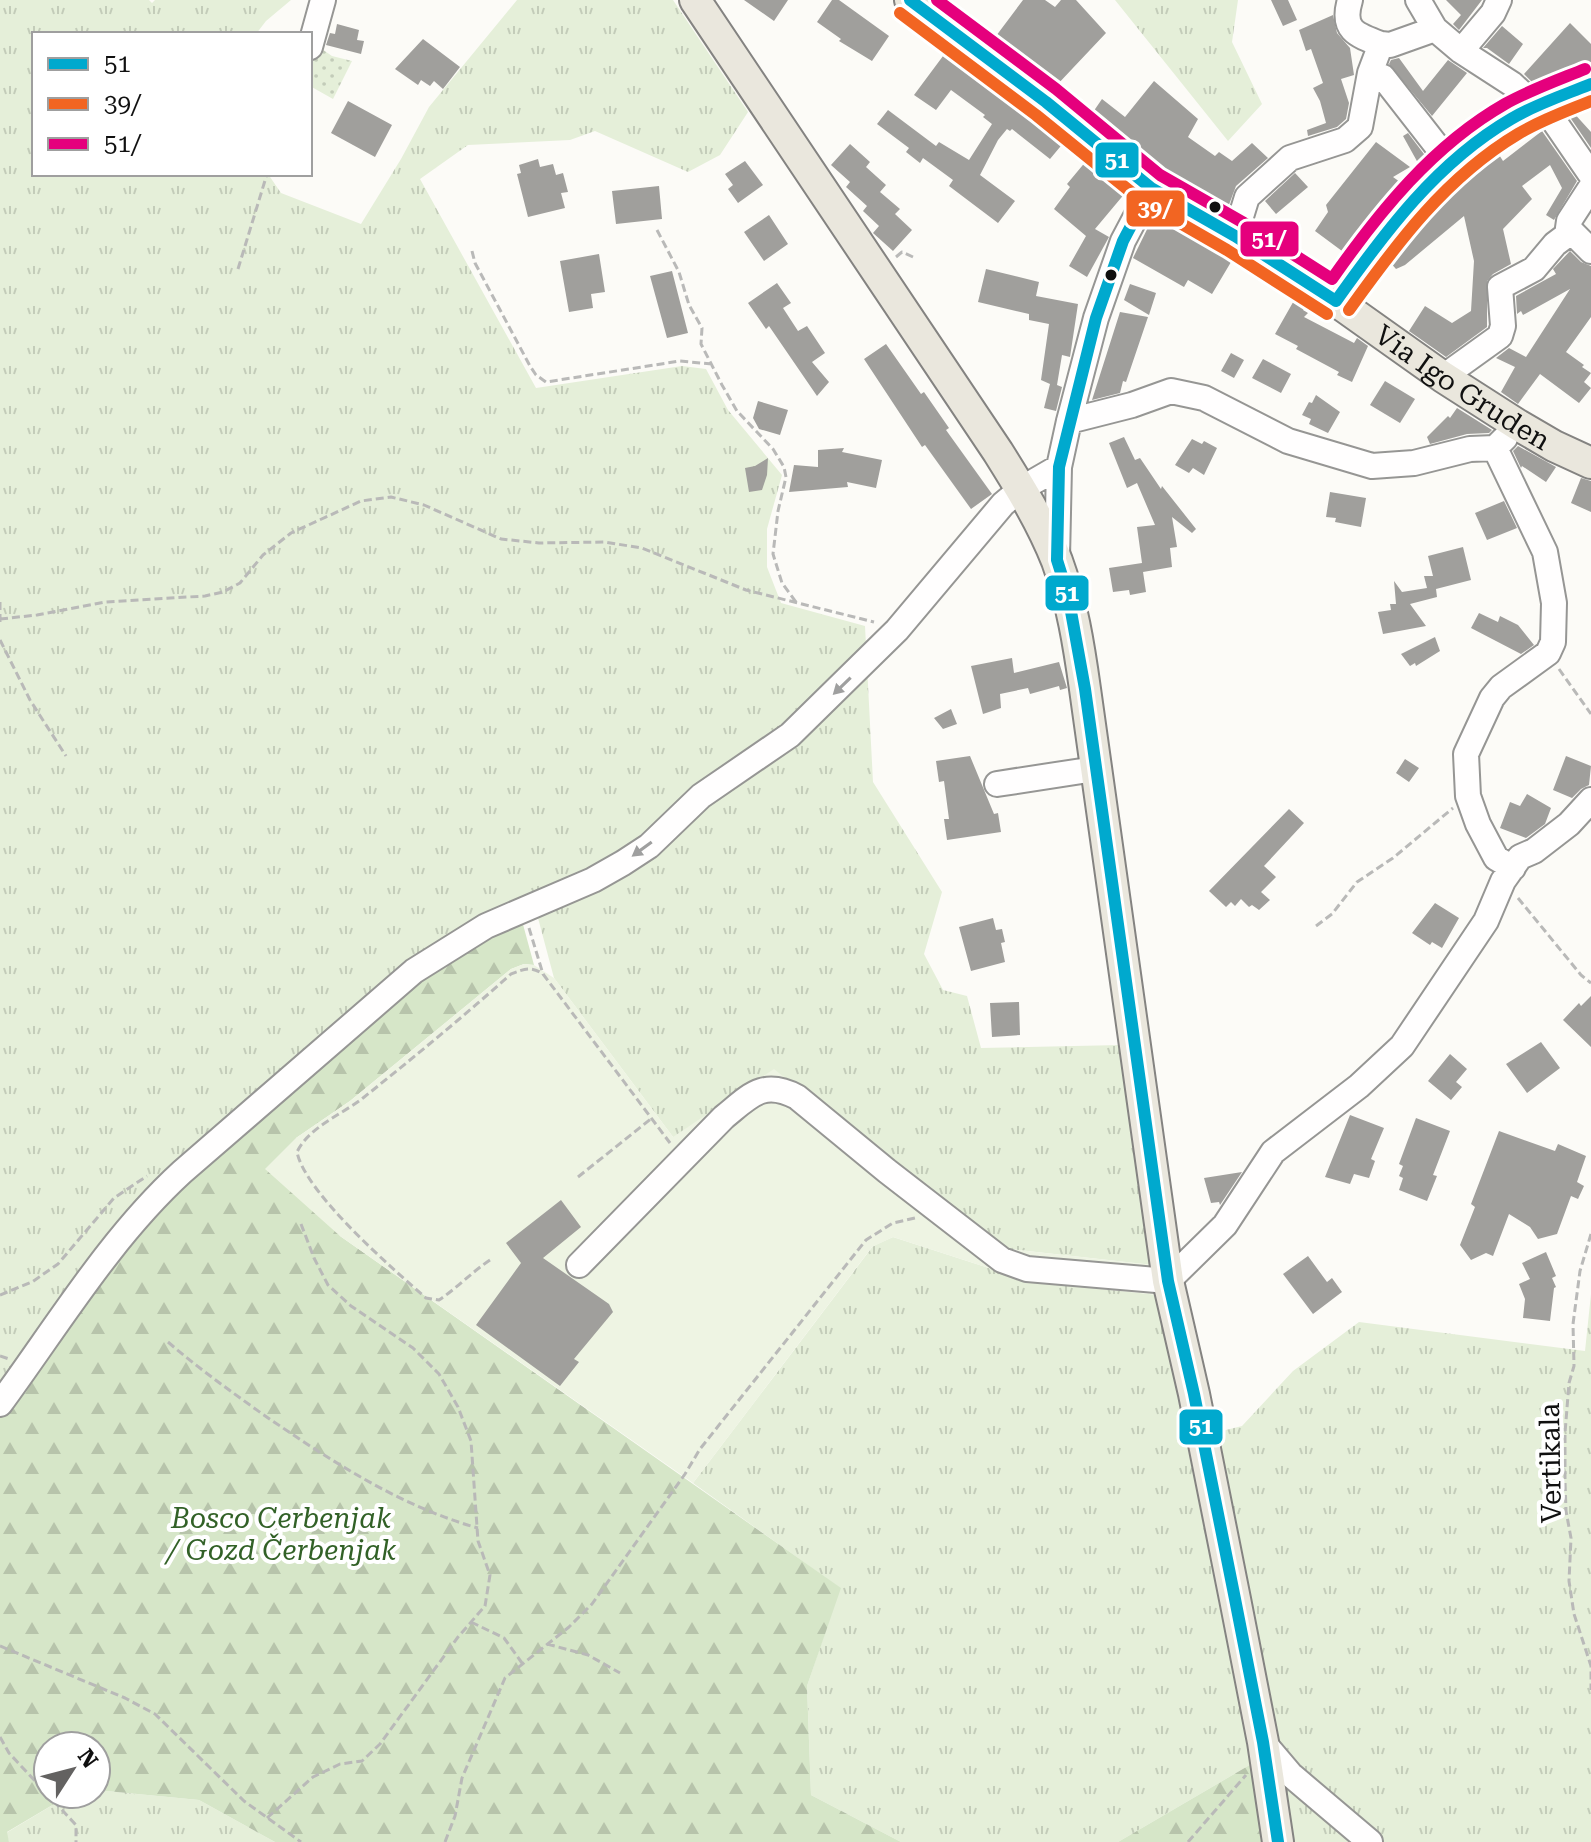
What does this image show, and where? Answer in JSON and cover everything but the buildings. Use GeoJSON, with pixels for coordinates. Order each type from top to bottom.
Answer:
{"type":"FeatureCollection","features":[{"type":"Feature","properties":{"kind":"main road"},"geometry":{"type":"LineString","coordinates":[[695,0],[1021,489],[1057,560],[1079,649],[1168,1281],[1194,1394],[1264,1748],[1278,1842]]}},
{"type":"Feature","properties":{"kind":"main road","name":"Via Igo Gruden"},"geometry":{"type":"LineString","coordinates":[[910,0],[1046,102],[1151,188],[1235,236],[1336,301],[1443,377],[1518,425],[1591,463]]}},
{"type":"Feature","properties":{"kind":"main road"},"geometry":{"type":"LineString","coordinates":[[1336,301],[1378,240],[1450,163],[1494,130],[1591,84]]}},
{"type":"Feature","properties":{"kind":"street"},"geometry":{"type":"LineString","coordinates":[[312,40],[323,0]]}},
{"type":"Feature","properties":{"kind":"street"},"geometry":{"type":"LineString","coordinates":[[1350,0],[1345,16],[1351,28],[1361,37],[1381,44],[1390,45],[1435,29]]}},
{"type":"Feature","properties":{"kind":"street"},"geometry":{"type":"LineString","coordinates":[[1418,0],[1435,29],[1461,51],[1512,84],[1538,107],[1591,175]]}},
{"type":"Feature","properties":{"kind":"street"},"geometry":{"type":"LineString","coordinates":[[1461,51],[1493,13],[1499,0]]}},
{"type":"Feature","properties":{"kind":"street"},"geometry":{"type":"LineString","coordinates":[[1235,236],[1247,197],[1290,158],[1345,140],[1360,127],[1370,73],[1381,44]]}},
{"type":"Feature","properties":{"kind":"street"},"geometry":{"type":"LineString","coordinates":[[1370,73],[1383,77],[1450,163]]}},
{"type":"Feature","properties":{"kind":"street"},"geometry":{"type":"LineString","coordinates":[[1591,187],[1569,221],[1568,228],[1591,251]]}},
{"type":"Feature","properties":{"kind":"street"},"geometry":{"type":"LineString","coordinates":[[1057,560],[1059,467],[1069,421],[1096,318],[1123,241],[1151,188]]}},
{"type":"Feature","properties":{"kind":"street"},"geometry":{"type":"LineString","coordinates":[[1443,377],[1500,336],[1503,326],[1500,287],[1534,269],[1555,244],[1571,232]]}},
{"type":"Feature","properties":{"kind":"street"},"geometry":{"type":"LineString","coordinates":[[1069,421],[1132,405],[1171,391],[1204,398],[1288,441],[1372,466],[1414,463],[1470,449],[1495,448],[1518,425]]}},
{"type":"Feature","properties":{"kind":"street"},"geometry":{"type":"LineString","coordinates":[[1495,448],[1545,552],[1554,603],[1553,642],[1548,653],[1501,687],[1492,698],[1466,754],[1468,796],[1488,846],[1508,874]]}},
{"type":"Feature","properties":{"kind":"street"},"geometry":{"type":"LineString","coordinates":[[0,1404],[86,1284],[157,1195],[414,971],[450,946],[524,909],[593,880],[649,846],[701,796],[790,735],[897,630],[1003,504],[1021,489],[1059,467]]}},
{"type":"Feature","properties":{"kind":"street"},"geometry":{"type":"LineString","coordinates":[[997,784],[1095,769]]}},
{"type":"Feature","properties":{"kind":"street"},"geometry":{"type":"LineString","coordinates":[[579,1265],[724,1117],[765,1088],[782,1089],[808,1105],[1002,1260],[1027,1269],[1168,1281],[1225,1225],[1273,1152],[1359,1086],[1402,1046],[1486,921],[1508,874],[1520,857],[1534,851],[1569,824],[1591,800]]}},
{"type":"Feature","properties":{"kind":"street"},"geometry":{"type":"LineString","coordinates":[[1264,1748],[1370,1842]]}},
{"type":"Feature","properties":{"kind":"path"},"geometry":{"type":"LineString","coordinates":[[238,269],[266,176]]}},
{"type":"Feature","properties":{"kind":"path"},"geometry":{"type":"LineString","coordinates":[[657,230],[679,272],[689,305],[702,328],[701,344],[737,411],[773,449],[784,467],[786,477],[773,554],[782,583],[796,602]]}},
{"type":"Feature","properties":{"kind":"path"},"geometry":{"type":"LineString","coordinates":[[472,251],[475,263],[530,366],[546,382],[680,361],[712,364]]}},
{"type":"Feature","properties":{"kind":"path"},"geometry":{"type":"LineString","coordinates":[[0,602],[0,621],[105,602],[205,596],[223,592],[240,583],[263,555],[291,533],[361,501],[391,497],[424,505],[501,539],[529,543],[604,542],[642,548],[746,590],[897,630]]}},
{"type":"Feature","properties":{"kind":"path"},"geometry":{"type":"LineString","coordinates":[[0,640],[30,700],[66,756]]}},
{"type":"Feature","properties":{"kind":"path"},"geometry":{"type":"LineString","coordinates":[[1548,653],[1591,714]]}},
{"type":"Feature","properties":{"kind":"path"},"geometry":{"type":"LineString","coordinates":[[1316,926],[1332,914],[1357,882],[1393,858],[1468,796]]}},
{"type":"Feature","properties":{"kind":"path"},"geometry":{"type":"LineString","coordinates":[[1508,874],[1541,923],[1581,975],[1591,983]]}},
{"type":"Feature","properties":{"kind":"path"},"geometry":{"type":"LineString","coordinates":[[524,909],[543,974],[683,1158]]}},
{"type":"Feature","properties":{"kind":"path"},"geometry":{"type":"LineString","coordinates":[[490,1260],[439,1300],[426,1298],[358,1235],[313,1185],[304,1174],[297,1152],[302,1141],[361,1099],[511,974],[526,968],[543,974]]}},
{"type":"Feature","properties":{"kind":"path"},"geometry":{"type":"LineString","coordinates":[[578,1177],[652,1118]]}},
{"type":"Feature","properties":{"kind":"path"},"geometry":{"type":"LineString","coordinates":[[0,1295],[32,1282],[58,1264],[114,1198],[151,1173]]}},
{"type":"Feature","properties":{"kind":"path"},"geometry":{"type":"LineString","coordinates":[[445,1842],[455,1816],[462,1778],[505,1678],[592,1604],[700,1449],[866,1240],[893,1223],[942,1215]]}},
{"type":"Feature","properties":{"kind":"path"},"geometry":{"type":"LineString","coordinates":[[267,1818],[313,1777],[340,1764],[362,1761],[380,1744],[485,1606],[490,1575],[478,1541],[471,1441],[458,1407],[439,1374],[413,1348],[351,1306],[328,1285],[301,1224]]}},
{"type":"Feature","properties":{"kind":"path","name":"Vertikala"},"geometry":{"type":"LineString","coordinates":[[1591,1234],[1580,1271],[1573,1324],[1574,1366],[1569,1383],[1565,1433],[1565,1481],[1571,1538],[1569,1581],[1574,1614],[1591,1666],[1591,1690]]}},
{"type":"Feature","properties":{"kind":"path"},"geometry":{"type":"LineString","coordinates":[[168,1342],[199,1369],[345,1467],[388,1492],[454,1521],[478,1528]]}},
{"type":"Feature","properties":{"kind":"path"},"geometry":{"type":"LineString","coordinates":[[471,1622],[504,1638],[522,1663]]}},
{"type":"Feature","properties":{"kind":"path"},"geometry":{"type":"LineString","coordinates":[[547,1644],[588,1655],[620,1673]]}},
{"type":"Feature","properties":{"kind":"path"},"geometry":{"type":"LineString","coordinates":[[0,1646],[125,1698],[155,1714],[244,1801],[301,1842]]}},
{"type":"Feature","properties":{"kind":"path"},"geometry":{"type":"LineString","coordinates":[[0,1737],[9,1753],[76,1825],[76,1842]]}},
{"type":"Feature","properties":{"kind":"path"},"geometry":{"type":"LineString","coordinates":[[1188,1842],[1264,1748]]}},
{"type":"Feature","properties":{"kind":"green space"},"geometry":{"type":"Polygon","coordinates":[[[0,0],[149,0],[152,3],[155,0],[291,0],[258,32],[32,32],[32,176],[269,176],[281,193],[361,224],[429,107],[517,0],[673,0],[748,112],[720,155],[688,172],[595,131],[570,140],[468,145],[420,179],[536,388],[682,366],[706,369],[728,410],[782,475],[767,529],[767,567],[781,603],[865,626],[873,782],[942,892],[924,954],[943,990],[967,996],[981,1048],[1121,1045],[1153,1265],[1010,1249],[964,1223],[673,1137],[554,978],[538,918],[531,920],[523,901],[0,1393],[0,0]]]}},
{"type":"Feature","properties":{"kind":"green space"},"geometry":{"type":"Polygon","coordinates":[[[1115,0],[1238,0],[1232,42],[1262,104],[1228,141],[1115,0]]]}},
{"type":"Feature","properties":{"kind":"green space"},"geometry":{"type":"Polygon","coordinates":[[[313,43],[332,56],[352,61],[333,99],[312,87],[313,43]]]}},
{"type":"Feature","properties":{"kind":"green space","name":"Bosco Cerbenjak / Gozd Čerbenjak"},"geometry":{"type":"Polygon","coordinates":[[[521,917],[534,965],[524,964],[511,969],[350,1101],[296,1138],[340,1236],[841,1588],[807,1686],[811,1795],[901,1842],[275,1842],[199,1800],[112,1792],[112,1730],[32,1730],[32,1810],[44,1810],[7,1832],[9,1842],[0,1842],[0,1415],[132,1235],[375,1009],[521,917]]]}},
{"type":"Feature","properties":{"kind":"green space"},"geometry":{"type":"Polygon","coordinates":[[[524,964],[534,965],[554,978],[673,1137],[774,1069],[964,1223],[1010,1249],[1153,1265],[1158,1295],[1029,1281],[893,1237],[872,1247],[693,1483],[340,1236],[265,1169],[296,1138],[350,1101],[511,969],[524,964]]]}},
{"type":"Feature","properties":{"kind":"green space"},"geometry":{"type":"Polygon","coordinates":[[[893,1237],[1029,1281],[1158,1295],[1192,1440],[1253,1763],[1118,1842],[901,1842],[811,1795],[807,1686],[840,1588],[693,1483],[873,1246],[893,1237]]]}},
{"type":"Feature","properties":{"kind":"green space"},"geometry":{"type":"Polygon","coordinates":[[[1591,1294],[1591,1842],[1289,1842],[1214,1433],[1242,1426],[1293,1371],[1359,1322],[1585,1351],[1591,1294]]]}},
{"type":"Feature","properties":{"kind":"green space"},"geometry":{"type":"Polygon","coordinates":[[[1253,1763],[1261,1842],[1118,1842],[1253,1763]]]}},
{"type":"Feature","properties":{"kind":"green space"},"geometry":{"type":"Polygon","coordinates":[[[112,1792],[199,1800],[275,1842],[9,1842],[6,1833],[44,1810],[112,1810],[112,1792]]]}},
{"type":"Feature","properties":{"kind":"transit line","name":"51"},"geometry":{"type":"LineString","coordinates":[[910,0],[1046,102],[1151,188],[1235,236],[1336,301]]}},
{"type":"Feature","properties":{"kind":"transit line","name":"51/"},"geometry":{"type":"LineString","coordinates":[[937,0],[1056,89],[1160,175],[1332,279],[1388,205],[1454,139],[1505,104],[1585,69]]}},
{"type":"Feature","properties":{"kind":"transit line","name":"39/"},"geometry":{"type":"LineString","coordinates":[[900,13],[1036,115],[1142,201],[1227,250],[1327,314]]}},
{"type":"Feature","properties":{"kind":"transit line","name":"51"},"geometry":{"type":"LineString","coordinates":[[1336,301],[1393,224],[1459,156],[1484,136],[1521,114],[1591,84]]}},
{"type":"Feature","properties":{"kind":"transit line","name":"39/"},"geometry":{"type":"LineString","coordinates":[[1349,310],[1424,213],[1468,170],[1527,129],[1591,101]]}},
{"type":"Feature","properties":{"kind":"transit line","name":"51"},"geometry":{"type":"LineString","coordinates":[[1151,188],[1123,241],[1096,318],[1059,467],[1057,560],[1068,595],[1085,689],[1168,1281],[1235,1599],[1263,1742],[1278,1842]]}}]}
